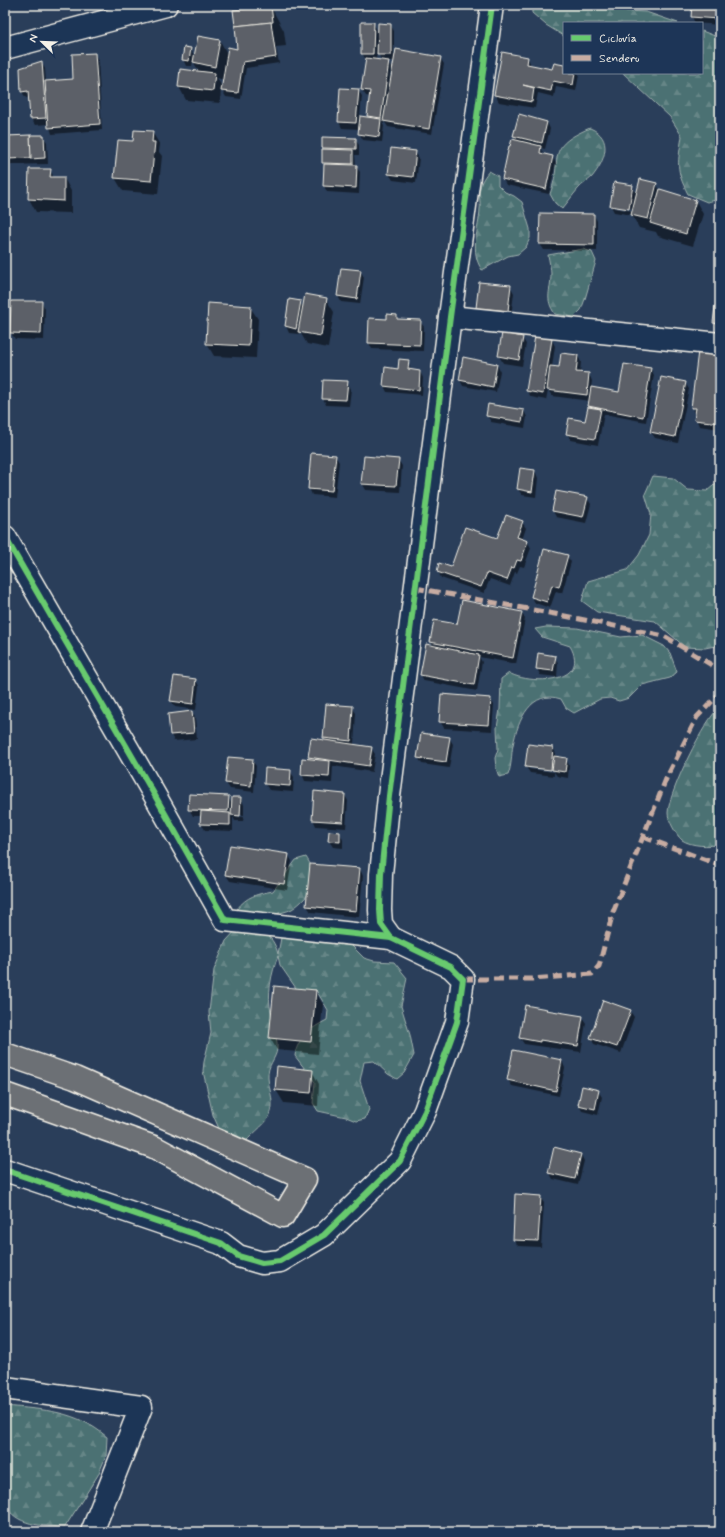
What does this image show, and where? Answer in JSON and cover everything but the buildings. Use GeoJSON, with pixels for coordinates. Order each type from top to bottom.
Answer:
{"type":"FeatureCollection","features":[{"type":"Feature","properties":{"kind":"highway"},"geometry":{"type":"LineString","coordinates":[[5,1054],[75,1078],[305,1179],[283,1216],[154,1147],[5,1094]]}},
{"type":"Feature","properties":{"kind":"street"},"geometry":{"type":"LineString","coordinates":[[5,48],[166,5]]}},
{"type":"Feature","properties":{"kind":"street"},"geometry":{"type":"LineString","coordinates":[[391,938],[381,924],[381,874],[389,796],[450,317],[492,5]]}},
{"type":"Feature","properties":{"kind":"street"},"geometry":{"type":"LineString","coordinates":[[450,317],[720,344]]}},
{"type":"Feature","properties":{"kind":"street"},"geometry":{"type":"LineString","coordinates":[[5,537],[225,920],[391,938],[451,967],[463,979],[457,1022],[425,1111],[400,1161],[324,1235],[280,1262],[262,1263],[238,1256],[221,1243],[5,1170]]}},
{"type":"Feature","properties":{"kind":"street"},"geometry":{"type":"LineString","coordinates":[[5,1388],[141,1407],[92,1532]]}},
{"type":"Feature","properties":{"kind":"green space"},"geometry":{"type":"Polygon","coordinates":[[[532,5],[618,5],[626,11],[646,12],[675,22],[563,22],[563,35],[546,25],[532,13],[532,5]]]}},
{"type":"Feature","properties":{"kind":"green space"},"geometry":{"type":"Polygon","coordinates":[[[703,31],[720,38],[720,199],[707,202],[688,194],[679,172],[679,153],[682,136],[670,117],[624,74],[703,74],[703,31]]]}},
{"type":"Feature","properties":{"kind":"green space"},"geometry":{"type":"Polygon","coordinates":[[[590,128],[598,132],[605,144],[601,164],[592,177],[580,187],[562,209],[555,203],[550,194],[560,148],[575,135],[590,128]]]}},
{"type":"Feature","properties":{"kind":"green space"},"geometry":{"type":"Polygon","coordinates":[[[489,171],[498,176],[498,185],[505,192],[522,202],[530,229],[530,238],[526,247],[518,254],[508,256],[482,270],[478,263],[475,248],[480,206],[479,190],[482,181],[489,171]]]}},
{"type":"Feature","properties":{"kind":"green space"},"geometry":{"type":"Polygon","coordinates":[[[583,249],[592,252],[596,261],[581,310],[574,317],[555,314],[549,299],[551,274],[548,255],[583,249]]]}},
{"type":"Feature","properties":{"kind":"green space"},"geometry":{"type":"Polygon","coordinates":[[[653,476],[673,478],[688,490],[707,491],[720,480],[720,645],[705,648],[685,647],[655,621],[597,612],[582,601],[588,581],[627,570],[639,555],[649,535],[651,514],[645,494],[653,476]]]}},
{"type":"Feature","properties":{"kind":"green space"},"geometry":{"type":"Polygon","coordinates":[[[546,627],[577,628],[621,637],[642,635],[664,646],[670,653],[677,672],[670,678],[642,685],[629,698],[619,701],[610,698],[600,699],[574,713],[566,708],[561,699],[551,697],[542,698],[534,703],[522,717],[515,735],[508,775],[499,777],[495,758],[498,749],[497,728],[500,709],[501,679],[509,673],[519,677],[543,680],[556,678],[566,674],[573,668],[575,659],[570,646],[542,637],[535,629],[546,627]]]}},
{"type":"Feature","properties":{"kind":"green space"},"geometry":{"type":"Polygon","coordinates":[[[720,707],[720,844],[706,846],[695,845],[680,838],[671,823],[668,813],[674,790],[688,757],[713,714],[720,707]]]}},
{"type":"Feature","properties":{"kind":"green space"},"geometry":{"type":"Polygon","coordinates":[[[306,857],[311,865],[314,880],[309,893],[299,904],[288,911],[261,916],[243,917],[237,909],[245,901],[253,896],[273,891],[296,860],[306,857]]]}},
{"type":"Feature","properties":{"kind":"green space"},"geometry":{"type":"Polygon","coordinates":[[[239,927],[253,929],[264,933],[272,940],[278,954],[281,938],[285,928],[350,944],[364,958],[374,961],[394,962],[407,978],[401,1006],[410,1035],[414,1055],[404,1073],[397,1079],[388,1074],[374,1061],[364,1062],[360,1081],[369,1109],[365,1119],[356,1121],[346,1117],[318,1111],[313,1103],[315,1082],[295,1056],[299,1044],[306,1034],[327,1020],[328,1010],[316,990],[298,991],[280,965],[278,956],[273,970],[269,999],[277,1044],[276,1053],[268,1073],[272,1098],[271,1112],[267,1120],[242,1146],[226,1144],[213,1115],[203,1071],[211,1033],[209,1012],[214,970],[226,941],[239,927]]]}},
{"type":"Feature","properties":{"kind":"green space"},"geometry":{"type":"Polygon","coordinates":[[[5,1406],[46,1410],[71,1416],[95,1428],[107,1437],[106,1456],[98,1475],[65,1527],[39,1525],[23,1521],[16,1517],[5,1504],[5,1406]]]}},
{"type":"Feature","properties":{"kind":"marked path"},"geometry":{"type":"LineString","coordinates":[[415,588],[664,636],[720,670]]}},
{"type":"Feature","properties":{"kind":"marked path"},"geometry":{"type":"LineString","coordinates":[[463,979],[532,979],[592,974],[599,966],[613,912],[666,779],[697,717],[720,693]]}},
{"type":"Feature","properties":{"kind":"marked path"},"geometry":{"type":"LineString","coordinates":[[643,837],[720,865]]}},
{"type":"Feature","properties":{"kind":"cycle path"},"geometry":{"type":"LineString","coordinates":[[391,938],[381,924],[380,910],[381,874],[389,796],[450,317],[492,5]]}},
{"type":"Feature","properties":{"kind":"cycle path"},"geometry":{"type":"LineString","coordinates":[[5,537],[225,920],[391,938],[451,967],[463,979],[457,1022],[425,1111],[400,1161],[324,1235],[280,1261],[262,1263],[238,1256],[221,1243],[5,1170]]}}]}
